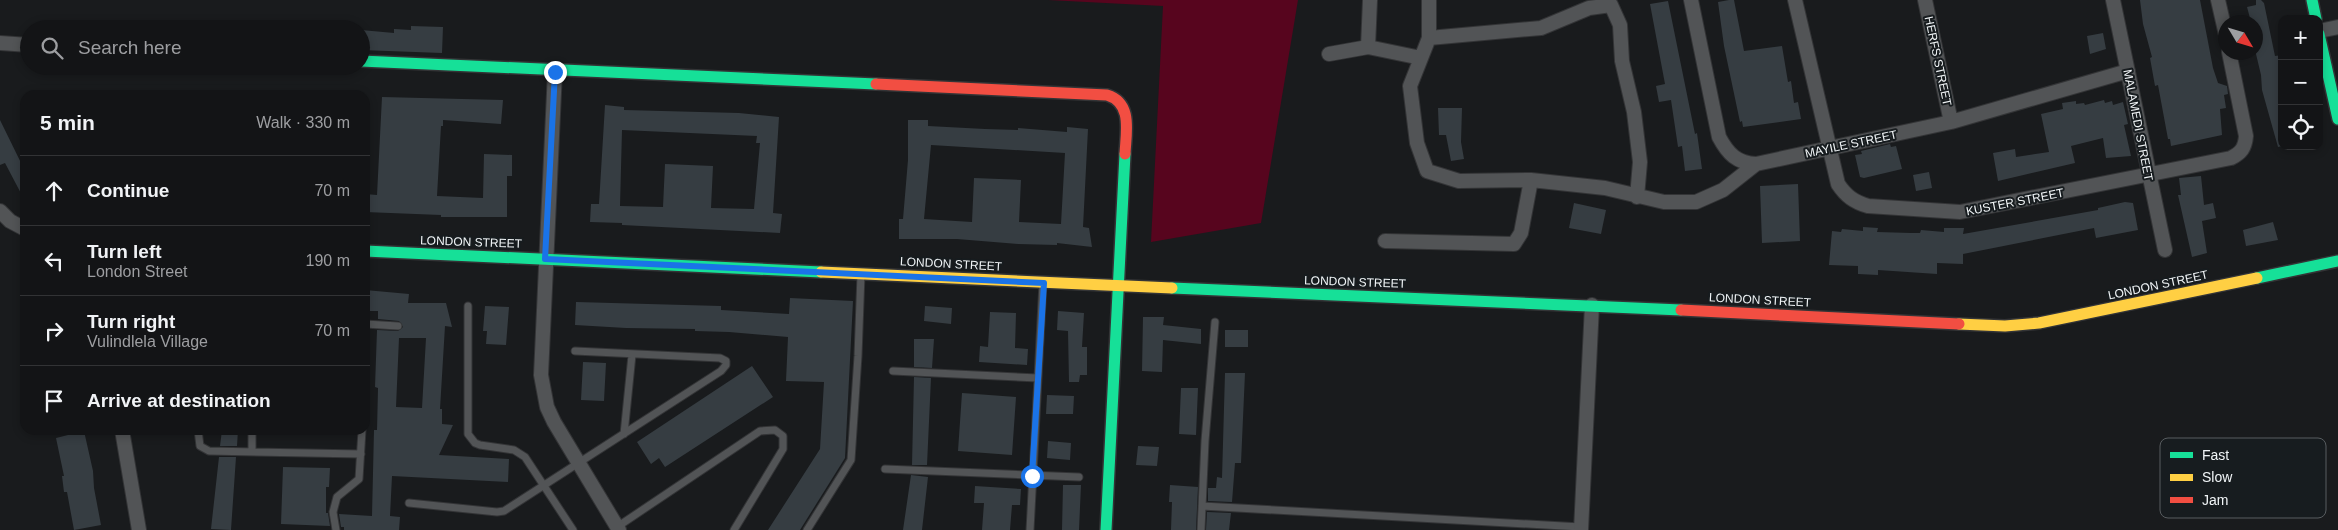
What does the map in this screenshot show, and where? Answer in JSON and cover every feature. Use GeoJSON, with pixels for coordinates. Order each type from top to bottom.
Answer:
{"type":"FeatureCollection","features":[{"type":"Feature","properties":{"kind":"street"},"geometry":{"type":"LineString","coordinates":[[1368,47],[1370,0]]}},
{"type":"Feature","properties":{"kind":"street"},"geometry":{"type":"LineString","coordinates":[[1429,0],[1429,38],[1410,86],[1417,143],[1428,171],[1459,181],[1531,180],[1605,188],[1664,202],[1696,202],[1723,190],[1756,164]]}},
{"type":"Feature","properties":{"kind":"street","name":"MAYILE STREET"},"geometry":{"type":"LineString","coordinates":[[1691,0],[1719,137],[1726,150],[1734,158],[1744,163],[1756,164],[1951,122],[2128,71]]}},
{"type":"Feature","properties":{"kind":"street","name":"KUSTER STREET"},"geometry":{"type":"LineString","coordinates":[[1795,0],[1838,184],[1846,195],[1857,203],[1868,206],[1904,210],[1960,212],[2230,158],[2239,153],[2246,144],[2231,60]]}},
{"type":"Feature","properties":{"kind":"street","name":"HERFS STREET"},"geometry":{"type":"LineString","coordinates":[[1925,0],[1951,122]]}},
{"type":"Feature","properties":{"kind":"street","name":"MALAMEDI STREET"},"geometry":{"type":"LineString","coordinates":[[2113,0],[2165,250]]}},
{"type":"Feature","properties":{"kind":"street"},"geometry":{"type":"LineString","coordinates":[[2218,0],[2221,15]]}},
{"type":"Feature","properties":{"kind":"street"},"geometry":{"type":"LineString","coordinates":[[2312,0],[2315,15]]}},
{"type":"Feature","properties":{"kind":"street"},"geometry":{"type":"LineString","coordinates":[[1429,38],[1541,28],[1589,8],[1611,5],[1620,25],[1622,61],[1634,112],[1640,162],[1637,197]]}},
{"type":"Feature","properties":{"kind":"street"},"geometry":{"type":"LineString","coordinates":[[2323,31],[2338,27]]}},
{"type":"Feature","properties":{"kind":"street"},"geometry":{"type":"LineString","coordinates":[[0,43],[20,44]]}},
{"type":"Feature","properties":{"kind":"street"},"geometry":{"type":"LineString","coordinates":[[1329,54],[1368,47],[1421,58]]}},
{"type":"Feature","properties":{"kind":"street"},"geometry":{"type":"LineString","coordinates":[[2323,50],[2338,118]]}},
{"type":"Feature","properties":{"kind":"street"},"geometry":{"type":"LineString","coordinates":[[370,62],[555,72],[1101,94],[1116,97],[1123,105],[1127,118],[1106,530]]}},
{"type":"Feature","properties":{"kind":"street"},"geometry":{"type":"LineString","coordinates":[[555,72],[541,375],[544,393],[554,422],[618,529]]}},
{"type":"Feature","properties":{"kind":"street"},"geometry":{"type":"LineString","coordinates":[[1385,241],[1514,244],[1521,233],[1531,180]]}},
{"type":"Feature","properties":{"kind":"street"},"geometry":{"type":"LineString","coordinates":[[0,211],[10,221],[20,226]]}},
{"type":"Feature","properties":{"kind":"street","name":"LONDON STREET"},"geometry":{"type":"LineString","coordinates":[[370,251],[1044,283],[1592,305],[2006,326],[2023,325],[2338,261]]}},
{"type":"Feature","properties":{"kind":"street"},"geometry":{"type":"LineString","coordinates":[[1581,528],[1592,305]]}},
{"type":"Feature","properties":{"kind":"street"},"geometry":{"type":"LineString","coordinates":[[123,435],[139,530]]}},
{"type":"Feature","properties":{"kind":"lane"},"geometry":{"type":"LineString","coordinates":[[807,530],[851,460],[861,274]]}},
{"type":"Feature","properties":{"kind":"lane"},"geometry":{"type":"LineString","coordinates":[[1030,530],[1044,283]]}},
{"type":"Feature","properties":{"kind":"lane"},"geometry":{"type":"LineString","coordinates":[[468,306],[468,434],[475,443],[480,445],[520,453],[529,463],[573,530]]}},
{"type":"Feature","properties":{"kind":"lane"},"geometry":{"type":"LineString","coordinates":[[1201,530],[1215,322]]}},
{"type":"Feature","properties":{"kind":"lane"},"geometry":{"type":"LineString","coordinates":[[370,324],[398,326]]}},
{"type":"Feature","properties":{"kind":"lane"},"geometry":{"type":"LineString","coordinates":[[408,503],[497,512],[510,508],[721,372],[726,365],[726,361],[720,358],[575,351]]}},
{"type":"Feature","properties":{"kind":"lane"},"geometry":{"type":"LineString","coordinates":[[624,434],[632,355]]}},
{"type":"Feature","properties":{"kind":"lane"},"geometry":{"type":"LineString","coordinates":[[893,371],[1038,378]]}},
{"type":"Feature","properties":{"kind":"lane"},"geometry":{"type":"LineString","coordinates":[[618,529],[760,431],[775,430],[783,436],[783,449],[734,530]]}},
{"type":"Feature","properties":{"kind":"lane"},"geometry":{"type":"LineString","coordinates":[[199,435],[200,446],[206,450],[361,454]]}},
{"type":"Feature","properties":{"kind":"lane"},"geometry":{"type":"LineString","coordinates":[[252,435],[252,452]]}},
{"type":"Feature","properties":{"kind":"lane"},"geometry":{"type":"LineString","coordinates":[[336,530],[333,512],[337,497],[359,479],[362,435]]}},
{"type":"Feature","properties":{"kind":"lane"},"geometry":{"type":"LineString","coordinates":[[885,469],[1079,477]]}},
{"type":"Feature","properties":{"kind":"lane"},"geometry":{"type":"LineString","coordinates":[[1202,506],[1581,528]]}},
{"type":"Feature","properties":{"kind":"shaded area"},"geometry":{"type":"Polygon","coordinates":[[[1048,0],[1298,0],[1261,223],[1151,242],[1163,6],[1048,0]]]}},
{"type":"Feature","properties":{"kind":"building"},"geometry":{"type":"Polygon","coordinates":[[[1734,0],[1744,51],[1782,46],[1788,82],[1791,81],[1794,103],[1798,102],[1801,119],[1743,127],[1742,121],[1740,122],[1724,46],[1718,2],[1734,0]]]}},
{"type":"Feature","properties":{"kind":"building"},"geometry":{"type":"Polygon","coordinates":[[[2140,0],[2200,0],[2213,68],[2218,83],[2227,86],[2228,94],[2224,95],[2226,108],[2220,109],[2222,135],[2171,146],[2158,85],[2155,86],[2150,58],[2152,57],[2143,24],[2140,0]]]}},
{"type":"Feature","properties":{"kind":"building"},"geometry":{"type":"Polygon","coordinates":[[[2256,0],[2261,0],[2264,3],[2275,56],[2278,56],[2278,147],[2262,90],[2257,60],[2263,60],[2263,15],[2249,15],[2247,7],[2256,5],[2256,0]]]}},
{"type":"Feature","properties":{"kind":"building"},"geometry":{"type":"Polygon","coordinates":[[[1668,1],[1695,134],[1697,133],[1702,169],[1685,171],[1682,146],[1678,147],[1671,100],[1659,102],[1656,86],[1665,84],[1650,4],[1668,1]]]}},
{"type":"Feature","properties":{"kind":"building"},"geometry":{"type":"Polygon","coordinates":[[[411,26],[443,27],[442,53],[370,50],[370,31],[394,33],[394,29],[411,30],[411,26]]]}},
{"type":"Feature","properties":{"kind":"building"},"geometry":{"type":"Polygon","coordinates":[[[2103,33],[2106,49],[2090,54],[2087,36],[2103,33]]]}},
{"type":"Feature","properties":{"kind":"building"},"geometry":{"type":"Polygon","coordinates":[[[382,97],[503,100],[501,124],[443,120],[443,126],[441,126],[437,196],[483,198],[484,154],[512,155],[512,176],[507,176],[507,217],[441,217],[441,215],[370,212],[370,194],[377,195],[382,97]]]}},
{"type":"Feature","properties":{"kind":"building"},"geometry":{"type":"Polygon","coordinates":[[[2104,100],[2105,103],[2112,101],[2113,105],[2123,102],[2128,124],[2124,125],[2131,156],[2106,158],[2103,138],[2071,146],[2075,163],[1998,181],[1993,153],[2015,149],[2016,157],[2049,152],[2041,114],[2063,109],[2062,103],[2076,101],[2076,104],[2084,103],[2085,105],[2104,100]]]}},
{"type":"Feature","properties":{"kind":"building"},"geometry":{"type":"Polygon","coordinates":[[[605,105],[624,107],[624,110],[739,113],[779,117],[773,213],[782,214],[780,233],[590,222],[591,204],[599,204],[605,105]],[[622,130],[620,206],[663,207],[665,164],[713,166],[711,208],[754,209],[760,143],[756,143],[757,136],[622,130]]]}},
{"type":"Feature","properties":{"kind":"building"},"geometry":{"type":"Polygon","coordinates":[[[1438,108],[1462,108],[1461,142],[1464,159],[1451,161],[1446,135],[1439,135],[1438,108]]]}},
{"type":"Feature","properties":{"kind":"building"},"geometry":{"type":"Polygon","coordinates":[[[0,120],[20,161],[20,192],[5,163],[0,165],[0,120]]]}},
{"type":"Feature","properties":{"kind":"building"},"geometry":{"type":"Polygon","coordinates":[[[908,120],[928,120],[928,126],[985,129],[1018,130],[1018,128],[1067,132],[1067,127],[1088,129],[1083,227],[1089,228],[1092,247],[1057,243],[1057,245],[957,239],[899,239],[899,219],[903,219],[908,160],[908,120]],[[931,145],[924,219],[972,222],[974,178],[1021,180],[1019,222],[1061,224],[1065,153],[931,145]]]}},
{"type":"Feature","properties":{"kind":"building"},"geometry":{"type":"Polygon","coordinates":[[[1890,144],[1891,147],[1896,146],[1902,169],[1864,178],[1860,177],[1855,155],[1862,154],[1861,151],[1890,144]]]}},
{"type":"Feature","properties":{"kind":"building"},"geometry":{"type":"Polygon","coordinates":[[[1929,172],[1932,188],[1916,191],[1913,175],[1929,172]]]}},
{"type":"Feature","properties":{"kind":"building"},"geometry":{"type":"Polygon","coordinates":[[[2201,176],[2204,205],[2213,203],[2216,218],[2202,221],[2207,253],[2192,257],[2178,195],[2181,195],[2179,178],[2201,176]]]}},
{"type":"Feature","properties":{"kind":"building"},"geometry":{"type":"Polygon","coordinates":[[[1798,184],[1800,241],[1762,243],[1760,186],[1798,184]]]}},
{"type":"Feature","properties":{"kind":"building"},"geometry":{"type":"Polygon","coordinates":[[[2125,202],[2133,203],[2138,230],[2096,238],[2094,228],[1963,254],[1963,264],[1937,263],[1937,274],[1878,270],[1878,275],[1858,274],[1858,266],[1829,265],[1832,231],[1841,232],[1842,229],[1863,231],[1863,227],[1878,228],[1877,232],[1920,233],[1921,230],[1944,232],[1944,228],[1964,228],[1963,234],[2098,210],[2098,208],[2125,202]]]}},
{"type":"Feature","properties":{"kind":"building"},"geometry":{"type":"Polygon","coordinates":[[[1574,203],[1606,210],[1601,234],[1569,228],[1574,203]]]}},
{"type":"Feature","properties":{"kind":"building"},"geometry":{"type":"Polygon","coordinates":[[[2273,222],[2278,240],[2246,246],[2243,230],[2273,222]]]}},
{"type":"Feature","properties":{"kind":"building"},"geometry":{"type":"Polygon","coordinates":[[[370,290],[409,294],[408,303],[446,303],[452,327],[445,326],[440,409],[442,409],[442,424],[453,425],[439,455],[509,459],[508,482],[392,476],[390,516],[400,517],[399,530],[344,530],[344,527],[341,527],[339,514],[372,516],[374,430],[377,430],[378,388],[375,387],[377,330],[398,331],[403,327],[399,321],[378,319],[378,311],[370,311],[370,290]],[[399,338],[396,407],[422,408],[426,338],[399,338]]]}},
{"type":"Feature","properties":{"kind":"building"},"geometry":{"type":"Polygon","coordinates":[[[790,298],[853,301],[845,458],[800,530],[768,530],[820,449],[824,382],[786,381],[788,337],[695,331],[695,329],[575,325],[576,302],[721,306],[721,310],[789,314],[790,298]]]}},
{"type":"Feature","properties":{"kind":"building"},"geometry":{"type":"Polygon","coordinates":[[[485,306],[509,307],[506,345],[486,344],[487,331],[483,331],[485,306]]]}},
{"type":"Feature","properties":{"kind":"building"},"geometry":{"type":"Polygon","coordinates":[[[925,306],[952,308],[951,324],[924,321],[925,306]]]}},
{"type":"Feature","properties":{"kind":"building"},"geometry":{"type":"Polygon","coordinates":[[[1058,311],[1084,313],[1082,347],[1087,347],[1087,375],[1080,375],[1079,382],[1069,382],[1068,331],[1057,330],[1058,311]]]}},
{"type":"Feature","properties":{"kind":"building"},"geometry":{"type":"Polygon","coordinates":[[[990,312],[1016,313],[1015,348],[1028,349],[1027,365],[979,362],[980,346],[988,347],[990,312]]]}},
{"type":"Feature","properties":{"kind":"building"},"geometry":{"type":"Polygon","coordinates":[[[1143,317],[1164,317],[1163,325],[1201,329],[1201,344],[1163,340],[1162,372],[1142,371],[1143,317]]]}},
{"type":"Feature","properties":{"kind":"building"},"geometry":{"type":"Polygon","coordinates":[[[1225,330],[1248,330],[1248,347],[1225,347],[1225,330]]]}},
{"type":"Feature","properties":{"kind":"building"},"geometry":{"type":"Polygon","coordinates":[[[914,339],[934,339],[932,368],[914,367],[914,339]]]}},
{"type":"Feature","properties":{"kind":"building"},"geometry":{"type":"Polygon","coordinates":[[[583,362],[606,363],[604,401],[581,400],[583,362]]]}},
{"type":"Feature","properties":{"kind":"building"},"geometry":{"type":"Polygon","coordinates":[[[752,366],[773,397],[665,467],[659,458],[651,464],[637,442],[752,366]]]}},
{"type":"Feature","properties":{"kind":"building"},"geometry":{"type":"Polygon","coordinates":[[[1225,373],[1245,373],[1241,463],[1235,463],[1232,502],[1208,501],[1208,488],[1216,488],[1217,477],[1222,478],[1225,373]]]}},
{"type":"Feature","properties":{"kind":"building"},"geometry":{"type":"Polygon","coordinates":[[[914,377],[931,378],[927,465],[912,465],[914,377]]]}},
{"type":"Feature","properties":{"kind":"building"},"geometry":{"type":"Polygon","coordinates":[[[1181,388],[1198,388],[1196,435],[1179,434],[1181,388]]]}},
{"type":"Feature","properties":{"kind":"building"},"geometry":{"type":"Polygon","coordinates":[[[962,393],[1016,397],[1012,455],[958,451],[962,393]]]}},
{"type":"Feature","properties":{"kind":"building"},"geometry":{"type":"Polygon","coordinates":[[[1047,395],[1074,396],[1073,414],[1046,414],[1047,395]]]}},
{"type":"Feature","properties":{"kind":"building"},"geometry":{"type":"Polygon","coordinates":[[[68,435],[85,435],[93,471],[94,488],[101,525],[74,530],[67,492],[64,492],[62,476],[64,476],[56,438],[68,435]]]}},
{"type":"Feature","properties":{"kind":"building"},"geometry":{"type":"Polygon","coordinates":[[[221,435],[238,435],[237,446],[220,446],[221,435]]]}},
{"type":"Feature","properties":{"kind":"building"},"geometry":{"type":"Polygon","coordinates":[[[1048,441],[1071,443],[1070,460],[1047,458],[1048,441]]]}},
{"type":"Feature","properties":{"kind":"building"},"geometry":{"type":"Polygon","coordinates":[[[1138,446],[1159,447],[1157,466],[1136,465],[1138,446]]]}},
{"type":"Feature","properties":{"kind":"building"},"geometry":{"type":"Polygon","coordinates":[[[219,457],[236,457],[231,530],[211,529],[219,457]]]}},
{"type":"Feature","properties":{"kind":"building"},"geometry":{"type":"Polygon","coordinates":[[[283,467],[330,468],[329,487],[326,487],[326,513],[328,513],[330,526],[281,524],[283,467]]]}},
{"type":"Feature","properties":{"kind":"building"},"geometry":{"type":"Polygon","coordinates":[[[911,475],[928,477],[922,530],[903,530],[911,475]]]}},
{"type":"Feature","properties":{"kind":"building"},"geometry":{"type":"Polygon","coordinates":[[[1063,485],[1081,485],[1079,530],[1062,530],[1063,485]]]}},
{"type":"Feature","properties":{"kind":"building"},"geometry":{"type":"Polygon","coordinates":[[[1170,485],[1198,487],[1196,530],[1171,530],[1172,502],[1169,502],[1170,485]]]}},
{"type":"Feature","properties":{"kind":"building"},"geometry":{"type":"Polygon","coordinates":[[[975,486],[1021,489],[1020,505],[1012,505],[1010,530],[982,530],[984,503],[974,503],[975,486]]]}},
{"type":"Feature","properties":{"kind":"building"},"geometry":{"type":"Polygon","coordinates":[[[1207,512],[1231,513],[1229,530],[1206,530],[1207,512]]]}},
{"type":"Feature","properties":{"kind":"traffic: fast"},"geometry":{"type":"LineString","coordinates":[[2312,0],[2315,15]]}},
{"type":"Feature","properties":{"kind":"traffic: fast"},"geometry":{"type":"LineString","coordinates":[[2323,52],[2338,119]]}},
{"type":"Feature","properties":{"kind":"traffic: fast"},"geometry":{"type":"LineString","coordinates":[[370,61],[876,84]]}},
{"type":"Feature","properties":{"kind":"traffic: fast"},"geometry":{"type":"LineString","coordinates":[[1106,530],[1125,154]]}},
{"type":"Feature","properties":{"kind":"traffic: fast"},"geometry":{"type":"LineString","coordinates":[[370,251],[821,272]]}},
{"type":"Feature","properties":{"kind":"traffic: fast"},"geometry":{"type":"LineString","coordinates":[[2257,278],[2338,261]]}},
{"type":"Feature","properties":{"kind":"traffic: fast"},"geometry":{"type":"LineString","coordinates":[[1172,288],[1681,310]]}},
{"type":"Feature","properties":{"kind":"traffic: slow"},"geometry":{"type":"LineString","coordinates":[[821,272],[1172,288]]}},
{"type":"Feature","properties":{"kind":"traffic: slow"},"geometry":{"type":"LineString","coordinates":[[1959,324],[2005,326],[2039,323],[2257,278]]}},
{"type":"Feature","properties":{"kind":"traffic: jam"},"geometry":{"type":"LineString","coordinates":[[876,84],[1107,95],[1121,104],[1124,111],[1127,128],[1125,154]]}},
{"type":"Feature","properties":{"kind":"traffic: jam"},"geometry":{"type":"LineString","coordinates":[[1681,310],[1959,324]]}},
{"type":"Feature","properties":{"kind":"route"},"geometry":{"type":"LineString","coordinates":[[555,72],[545,259],[1044,283],[1032,476]]}}]}
